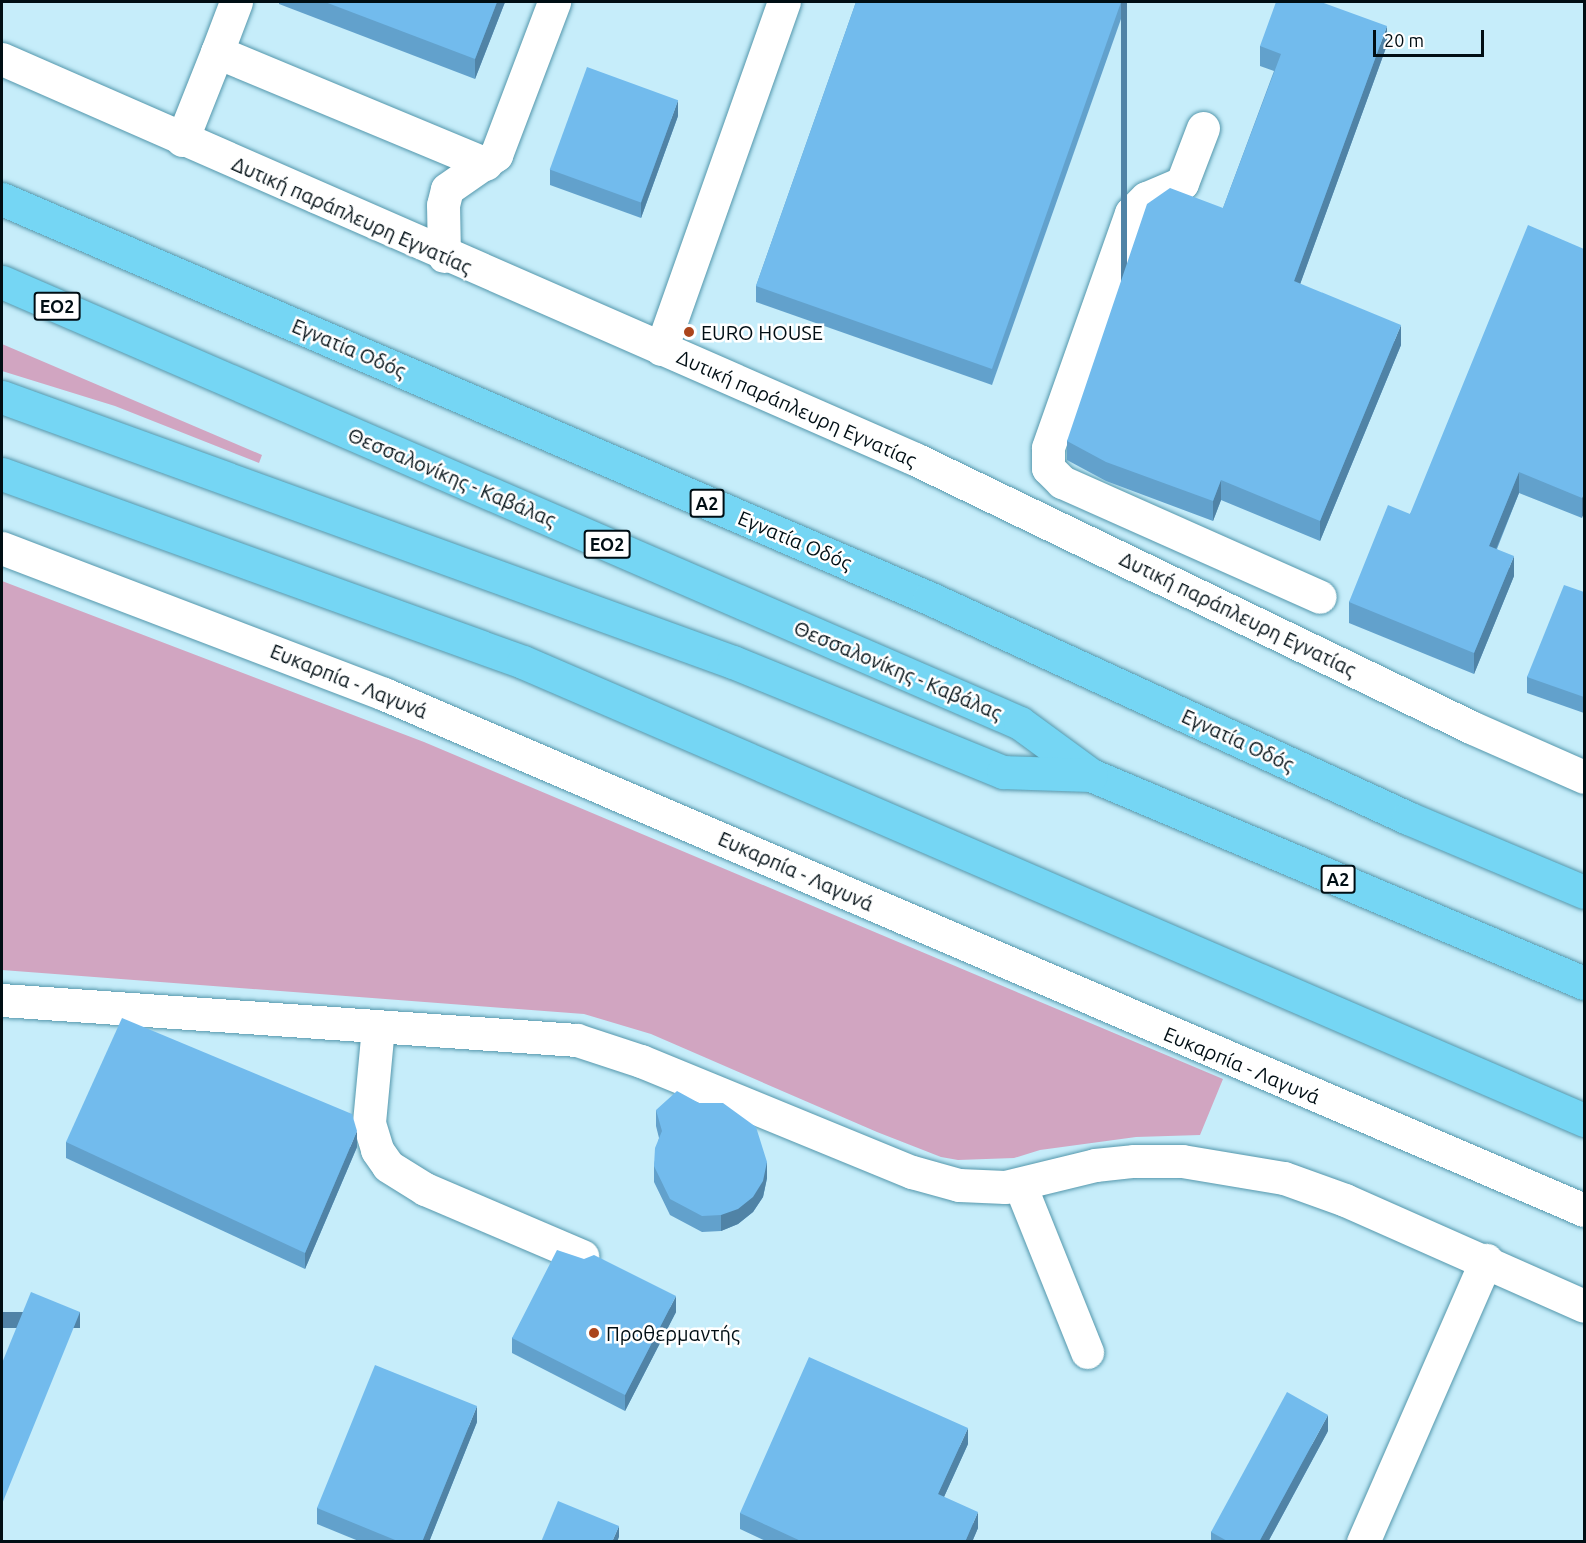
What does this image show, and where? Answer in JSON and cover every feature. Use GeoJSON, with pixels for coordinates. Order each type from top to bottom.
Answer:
{"type":"FeatureCollection","features":[{"type":"Feature","properties":{"kind":"highway","name":"Εγνατία Οδός"},"geometry":{"type":"LineString","coordinates":[[2,199],[928,598],[1408,818],[1584,892]]}},
{"type":"Feature","properties":{"kind":"highway","name":"Θεσσαλονίκης - Καβάλας"},"geometry":{"type":"LineString","coordinates":[[2,282],[1020,723],[1091,775]]}},
{"type":"Feature","properties":{"kind":"highway","name":"Α2"},"geometry":{"type":"LineString","coordinates":[[2,397],[733,662],[1003,772],[1091,775],[1584,983]]}},
{"type":"Feature","properties":{"kind":"highway"},"geometry":{"type":"LineString","coordinates":[[2,474],[523,662],[1584,1120]]}},
{"type":"Feature","properties":{"kind":"street"},"geometry":{"type":"LineString","coordinates":[[182,140],[236,2]]}},
{"type":"Feature","properties":{"kind":"street"},"geometry":{"type":"LineString","coordinates":[[444,256],[443,205],[447,189],[458,179],[486,164],[499,149],[554,2]]}},
{"type":"Feature","properties":{"kind":"street"},"geometry":{"type":"LineString","coordinates":[[661,349],[784,2]]}},
{"type":"Feature","properties":{"kind":"street"},"geometry":{"type":"LineString","coordinates":[[217,51],[486,164]]}},
{"type":"Feature","properties":{"kind":"street","name":"Δυτική παράπλευρη Εγνατίας"},"geometry":{"type":"LineString","coordinates":[[2,59],[444,256],[915,459],[1584,777]]}},
{"type":"Feature","properties":{"kind":"street"},"geometry":{"type":"LineString","coordinates":[[1203,128],[1182,183],[1146,198],[1131,213],[1046,458],[1054,477],[1062,482],[1320,597]]}},
{"type":"Feature","properties":{"kind":"street","name":"Ευκαρπία - Λαγυνά"},"geometry":{"type":"LineString","coordinates":[[2,548],[384,694],[1584,1210]]}},
{"type":"Feature","properties":{"kind":"street"},"geometry":{"type":"LineString","coordinates":[[1213,602],[1232,558]]}},
{"type":"Feature","properties":{"kind":"street"},"geometry":{"type":"LineString","coordinates":[[2,1000],[594,1044],[934,1179],[980,1187],[1020,1185],[1066,1171],[1134,1161],[1182,1161],[1240,1168],[1309,1185],[1486,1260],[1584,1306]]}},
{"type":"Feature","properties":{"kind":"street"},"geometry":{"type":"LineString","coordinates":[[378,1027],[369,1123],[377,1150],[388,1166],[425,1189],[582,1256]]}},
{"type":"Feature","properties":{"kind":"street"},"geometry":{"type":"LineString","coordinates":[[1020,1185],[1087,1353]]}},
{"type":"Feature","properties":{"kind":"street"},"geometry":{"type":"LineString","coordinates":[[1363,1542],[1486,1260]]}},
{"type":"Feature","properties":{"kind":"shaded area"},"geometry":{"type":"Polygon","coordinates":[[[2,344],[262,455],[259,463],[115,406],[2,371],[2,344]]]}},
{"type":"Feature","properties":{"kind":"shaded area"},"geometry":{"type":"Polygon","coordinates":[[[2,581],[424,742],[1223,1079],[1200,1135],[1136,1137],[1040,1150],[1014,1158],[958,1160],[941,1157],[877,1132],[651,1034],[584,1014],[2,970],[2,581]]]}},
{"type":"Feature","properties":{"kind":"building"},"geometry":{"type":"Polygon","coordinates":[[[325,2],[497,2],[475,59],[325,2]]]}},
{"type":"Feature","properties":{"kind":"building"},"geometry":{"type":"Polygon","coordinates":[[[856,2],[1121,2],[992,369],[756,286],[856,2]]]}},
{"type":"Feature","properties":{"kind":"building"},"geometry":{"type":"Polygon","coordinates":[[[1276,2],[1321,2],[1387,26],[1294,281],[1401,325],[1320,521],[1221,480],[1213,501],[1106,462],[1067,441],[1147,204],[1170,188],[1223,208],[1281,54],[1260,46],[1276,2]]]}},
{"type":"Feature","properties":{"kind":"building"},"geometry":{"type":"Polygon","coordinates":[[[587,67],[678,100],[641,203],[550,169],[587,67]]]}},
{"type":"Feature","properties":{"kind":"building"},"geometry":{"type":"Polygon","coordinates":[[[1528,225],[1584,249],[1584,492],[1582,498],[1519,472],[1489,546],[1514,556],[1474,653],[1349,602],[1388,505],[1410,514],[1528,225]]]}},
{"type":"Feature","properties":{"kind":"building"},"geometry":{"type":"Polygon","coordinates":[[[1564,585],[1584,592],[1584,697],[1527,677],[1564,585]]]}},
{"type":"Feature","properties":{"kind":"building"},"geometry":{"type":"Polygon","coordinates":[[[122,1018],[352,1114],[357,1131],[305,1253],[66,1142],[122,1018]]]}},
{"type":"Feature","properties":{"kind":"building"},"geometry":{"type":"Polygon","coordinates":[[[677,1091],[699,1103],[723,1103],[756,1127],[767,1162],[763,1181],[753,1197],[738,1209],[721,1215],[702,1216],[670,1199],[654,1166],[655,1148],[662,1131],[656,1110],[677,1091]]]}},
{"type":"Feature","properties":{"kind":"building","name":"Προθερμαντής"},"geometry":{"type":"Polygon","coordinates":[[[557,1250],[584,1259],[594,1255],[676,1296],[625,1395],[512,1338],[557,1250]]]}},
{"type":"Feature","properties":{"kind":"building"},"geometry":{"type":"Polygon","coordinates":[[[31,1292],[80,1312],[2,1504],[2,1363],[31,1292]]]}},
{"type":"Feature","properties":{"kind":"building"},"geometry":{"type":"Polygon","coordinates":[[[809,1357],[968,1428],[938,1494],[978,1512],[965,1542],[803,1542],[740,1513],[809,1357]]]}},
{"type":"Feature","properties":{"kind":"building"},"geometry":{"type":"Polygon","coordinates":[[[375,1365],[477,1406],[422,1542],[400,1542],[317,1508],[375,1365]]]}},
{"type":"Feature","properties":{"kind":"building"},"geometry":{"type":"Polygon","coordinates":[[[1287,1392],[1328,1415],[1259,1542],[1229,1542],[1211,1532],[1287,1392]]]}},
{"type":"Feature","properties":{"kind":"building"},"geometry":{"type":"Polygon","coordinates":[[[558,1501],[619,1526],[612,1542],[541,1542],[558,1501]]]}},
{"type":"Feature","properties":{"kind":"place","name":"EURO HOUSE"},"geometry":{"type":"Point","coordinates":[689,332]}},
{"type":"Feature","properties":{"kind":"place","name":"Προθερμαντής"},"geometry":{"type":"Point","coordinates":[594,1333]}}]}
